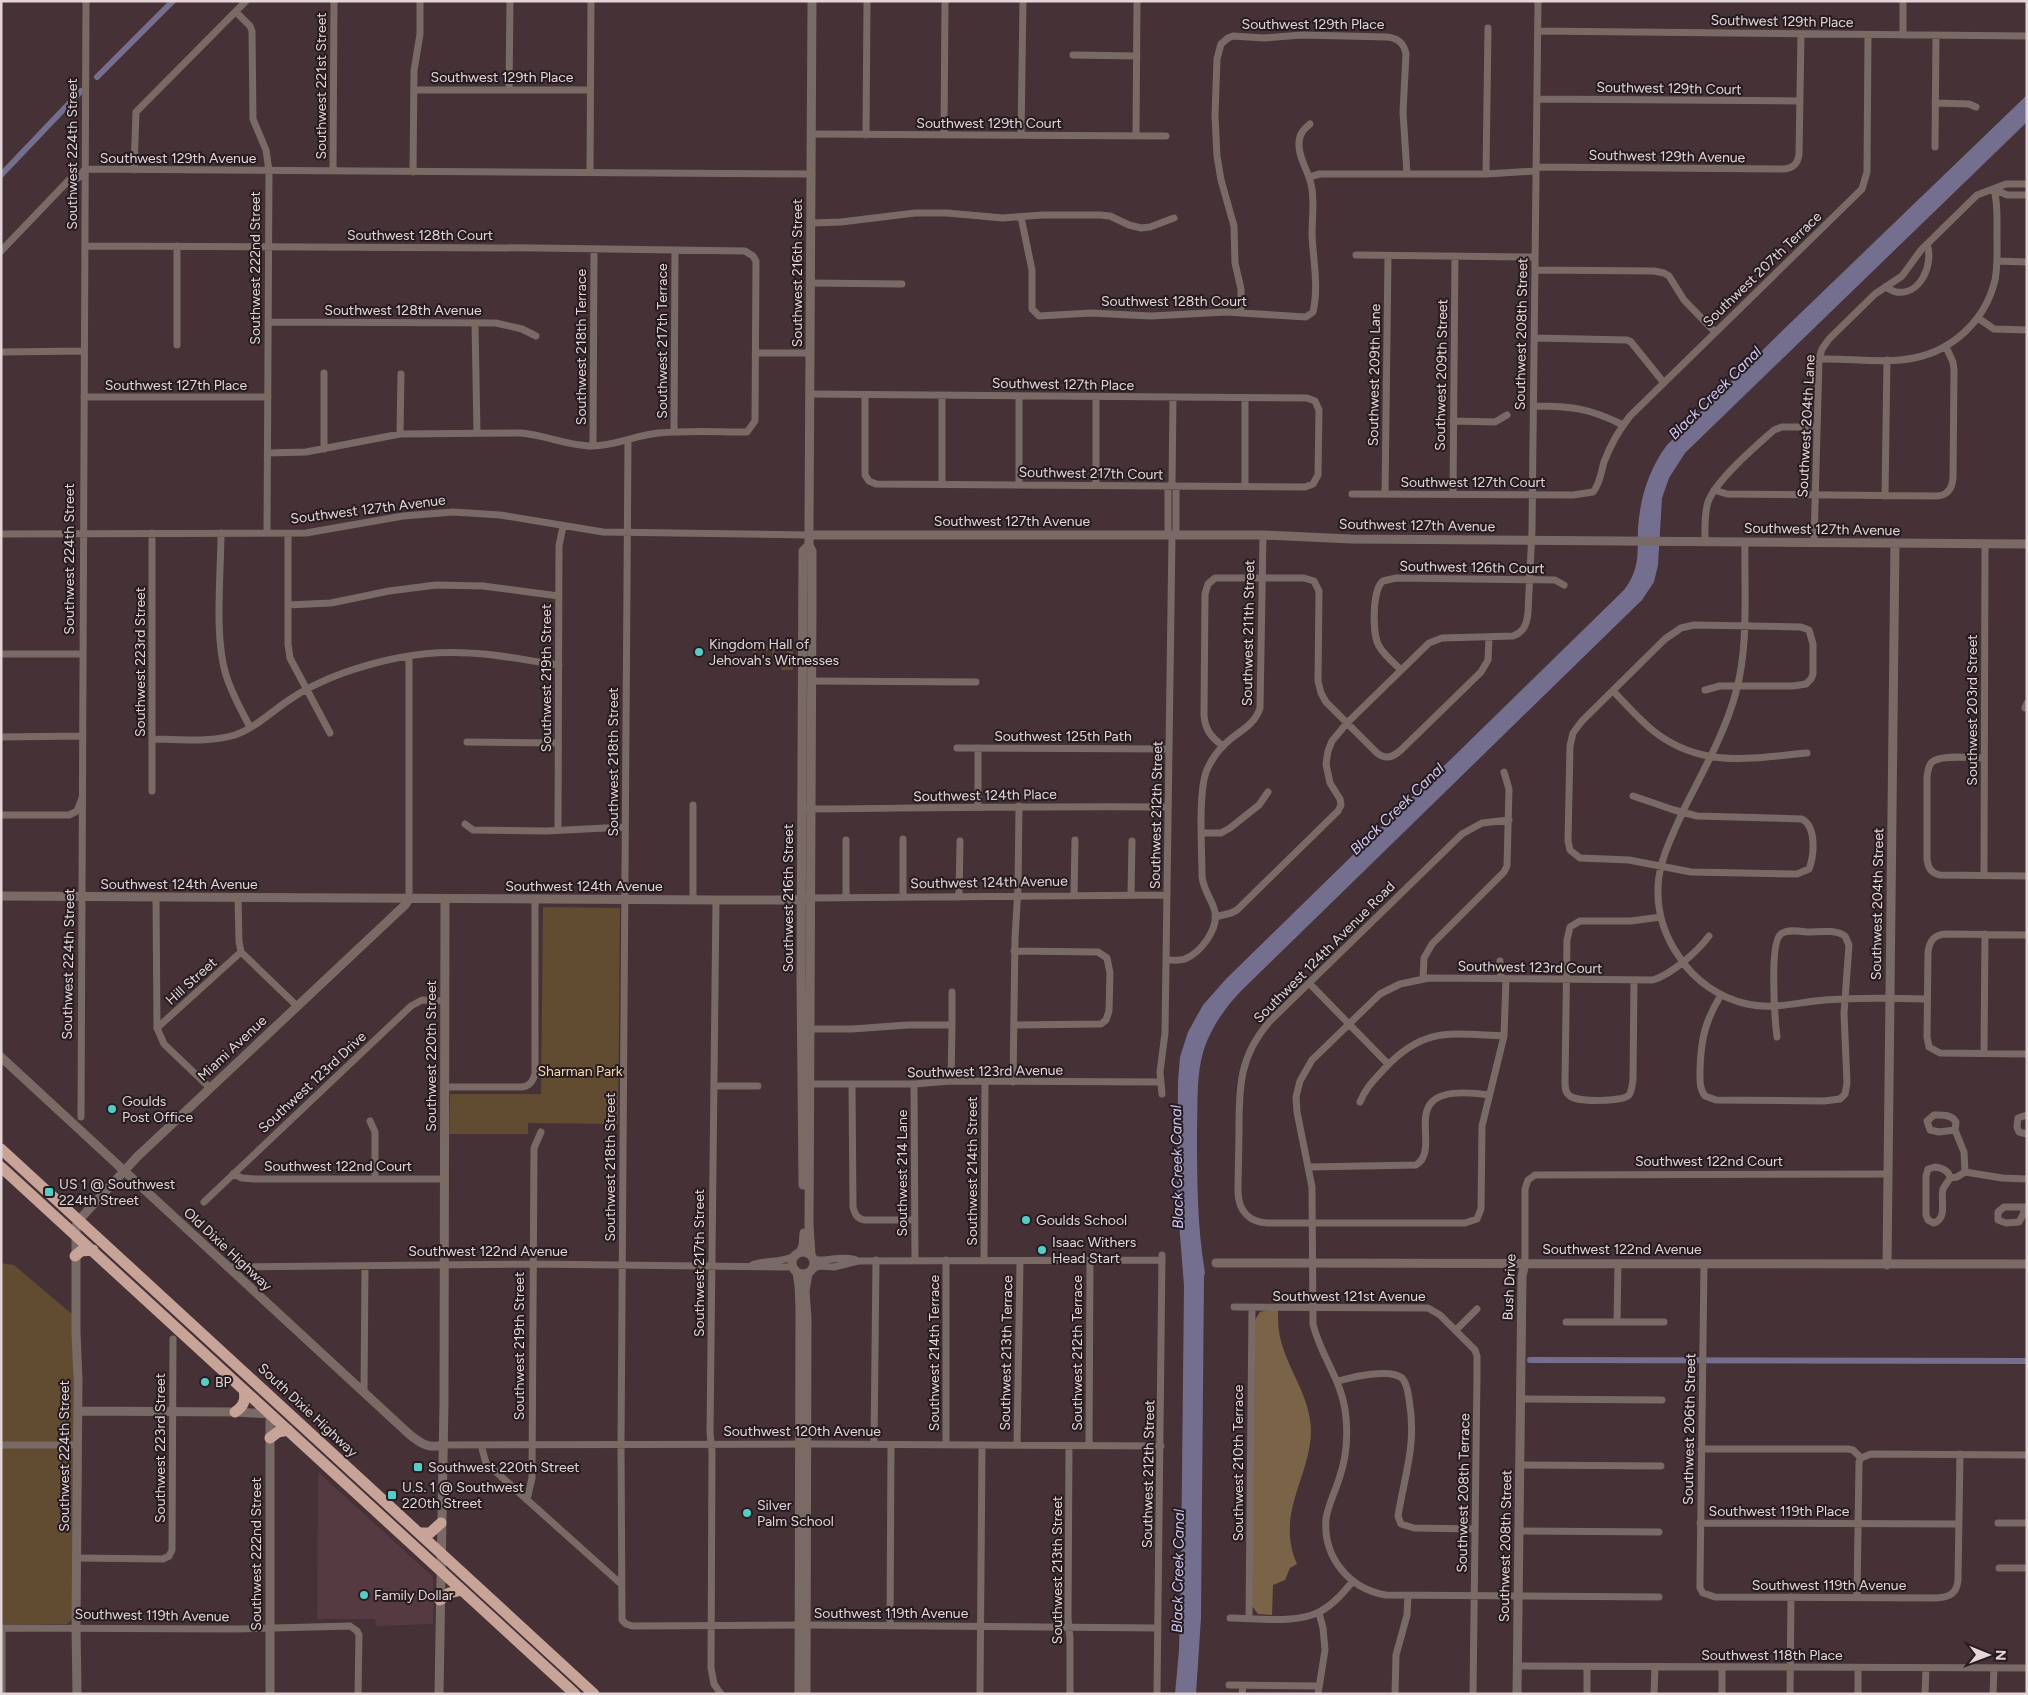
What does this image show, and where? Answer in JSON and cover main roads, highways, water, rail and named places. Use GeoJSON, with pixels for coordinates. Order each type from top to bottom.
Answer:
{"type":"FeatureCollection","features":[{"type":"Feature","properties":{"kind":"highway","name":"South Dixie Highway"},"geometry":{"type":"LineString","coordinates":[[1,1149],[594,1694]]}},
{"type":"Feature","properties":{"kind":"highway","name":"South Dixie Highway"},"geometry":{"type":"LineString","coordinates":[[1,1166],[575,1694]]}},
{"type":"Feature","properties":{"kind":"highway"},"geometry":{"type":"LineString","coordinates":[[17,1181],[27,1183],[68,1219],[79,1220]]}},
{"type":"Feature","properties":{"kind":"highway"},"geometry":{"type":"LineString","coordinates":[[75,1234],[81,1233],[86,1235],[141,1286],[157,1292]]}},
{"type":"Feature","properties":{"kind":"highway"},"geometry":{"type":"LineString","coordinates":[[75,1256],[84,1250],[93,1250]]}},
{"type":"Feature","properties":{"kind":"highway"},"geometry":{"type":"LineString","coordinates":[[235,1412],[245,1402],[244,1390]]}},
{"type":"Feature","properties":{"kind":"highway"},"geometry":{"type":"LineString","coordinates":[[268,1394],[271,1402],[270,1414],[284,1416],[333,1462],[346,1466]]}},
{"type":"Feature","properties":{"kind":"highway"},"geometry":{"type":"LineString","coordinates":[[270,1438],[280,1431],[288,1430]]}},
{"type":"Feature","properties":{"kind":"highway"},"geometry":{"type":"LineString","coordinates":[[359,1495],[373,1501],[429,1551],[434,1554],[441,1553]]}},
{"type":"Feature","properties":{"kind":"highway"},"geometry":{"type":"LineString","coordinates":[[419,1533],[430,1532],[441,1523]]}},
{"type":"Feature","properties":{"kind":"highway"},"geometry":{"type":"LineString","coordinates":[[441,1570],[454,1572],[506,1620],[520,1626]]}},
{"type":"Feature","properties":{"kind":"highway"},"geometry":{"type":"LineString","coordinates":[[440,1600],[449,1593],[462,1590]]}},
{"type":"Feature","properties":{"kind":"waterway"},"geometry":{"type":"LineString","coordinates":[[97,77],[173,1]]}},
{"type":"Feature","properties":{"kind":"waterway"},"geometry":{"type":"LineString","coordinates":[[1,175],[81,91]]}},
{"type":"Feature","properties":{"kind":"waterway"},"geometry":{"type":"LineString","coordinates":[[1530,1360],[2027,1361]]}},
{"type":"Feature","properties":{"kind":"place","name":"Kingdom Hall of Jehovah's Witnesses"},"geometry":{"type":"Point","coordinates":[699,652]}},
{"type":"Feature","properties":{"kind":"place","name":"Goulds Post Office"},"geometry":{"type":"Point","coordinates":[112,1109]}},
{"type":"Feature","properties":{"kind":"place","name":"US 1 @ Southwest 224th Street"},"geometry":{"type":"Point","coordinates":[49,1192]}},
{"type":"Feature","properties":{"kind":"place","name":"Goulds School"},"geometry":{"type":"Point","coordinates":[1026,1220]}},
{"type":"Feature","properties":{"kind":"place","name":"Isaac Withers Head Start"},"geometry":{"type":"Point","coordinates":[1042,1250]}},
{"type":"Feature","properties":{"kind":"place","name":"BP"},"geometry":{"type":"Point","coordinates":[205,1382]}},
{"type":"Feature","properties":{"kind":"place","name":"Southwest 220th Street"},"geometry":{"type":"Point","coordinates":[418,1467]}},
{"type":"Feature","properties":{"kind":"place","name":"U.S. 1 @ Southwest 220th Street"},"geometry":{"type":"Point","coordinates":[392,1495]}},
{"type":"Feature","properties":{"kind":"place","name":"Silver Palm School"},"geometry":{"type":"Point","coordinates":[747,1513]}},
{"type":"Feature","properties":{"kind":"place","name":"Family Dollar"},"geometry":{"type":"Point","coordinates":[364,1595]}},
{"type":"Feature","properties":{"kind":"water label","name":"Black Creek Canal"},"geometry":{"type":"Point","coordinates":[1715,393]}},
{"type":"Feature","properties":{"kind":"water label","name":"Black Creek Canal"},"geometry":{"type":"Point","coordinates":[1397,809]}},
{"type":"Feature","properties":{"kind":"water label","name":"Black Creek Canal"},"geometry":{"type":"Point","coordinates":[1177,1167]}},
{"type":"Feature","properties":{"kind":"water label","name":"Black Creek Canal"},"geometry":{"type":"Point","coordinates":[1178,1571]}},
{"type":"Feature","properties":{"kind":"park label","name":"Sharman Park"},"geometry":{"type":"Point","coordinates":[580,1071]}}]}
